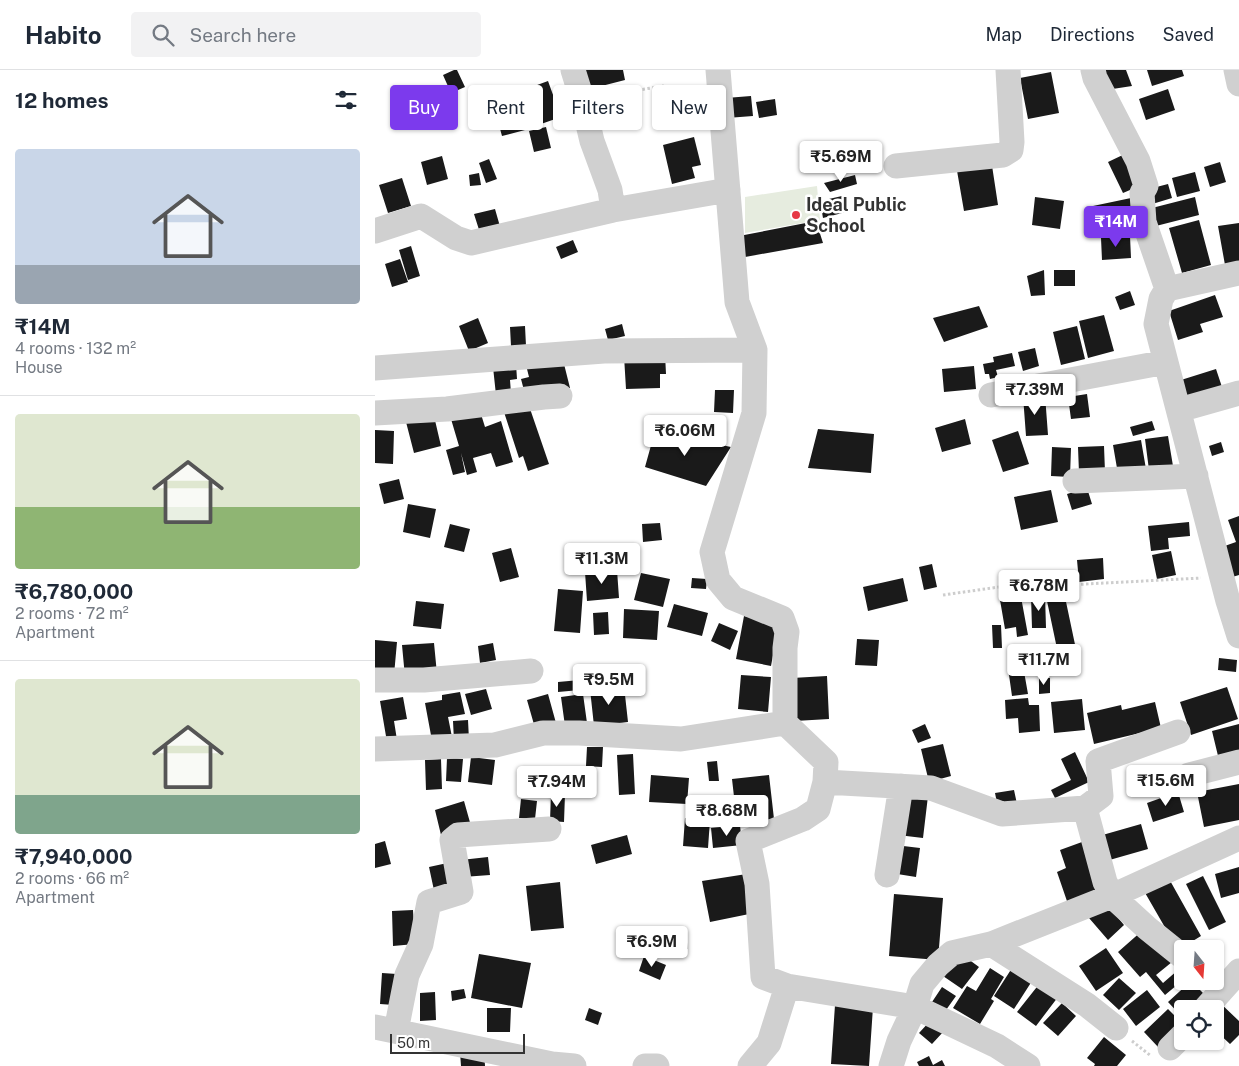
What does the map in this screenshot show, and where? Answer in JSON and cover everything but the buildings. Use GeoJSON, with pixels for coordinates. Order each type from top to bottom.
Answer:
{"type":"FeatureCollection","features":[{"type":"Feature","properties":{"kind":"street"},"geometry":{"type":"LineString","coordinates":[[573,70],[578,85]]}},
{"type":"Feature","properties":{"kind":"street"},"geometry":{"type":"LineString","coordinates":[[718,70],[737,302],[755,350],[754,413],[712,552],[718,580],[733,598],[782,618],[787,632],[785,648],[785,723],[826,762],[825,782],[818,809],[803,819],[748,841],[757,884],[763,977],[787,986],[915,1006],[997,1046],[1028,1066]]}},
{"type":"Feature","properties":{"kind":"street"},"geometry":{"type":"LineString","coordinates":[[896,166],[1003,155],[1011,150],[1008,70]]}},
{"type":"Feature","properties":{"kind":"street"},"geometry":{"type":"LineString","coordinates":[[1093,70],[1095,78],[1138,161],[1146,186],[1142,193],[1144,222],[1167,289]]}},
{"type":"Feature","properties":{"kind":"street"},"geometry":{"type":"LineString","coordinates":[[1236,70],[1239,84]]}},
{"type":"Feature","properties":{"kind":"street"},"geometry":{"type":"LineString","coordinates":[[589,130],[610,190],[613,210]]}},
{"type":"Feature","properties":{"kind":"street"},"geometry":{"type":"LineString","coordinates":[[375,231],[421,216],[457,238],[471,243],[613,210],[728,190]]}},
{"type":"Feature","properties":{"kind":"street"},"geometry":{"type":"LineString","coordinates":[[1239,273],[1167,289],[1161,299],[1157,324],[1239,636]]}},
{"type":"Feature","properties":{"kind":"street"},"geometry":{"type":"LineString","coordinates":[[375,368],[604,351],[755,350]]}},
{"type":"Feature","properties":{"kind":"street"},"geometry":{"type":"LineString","coordinates":[[991,394],[1166,362]]}},
{"type":"Feature","properties":{"kind":"street"},"geometry":{"type":"LineString","coordinates":[[1179,410],[1239,393]]}},
{"type":"Feature","properties":{"kind":"street"},"geometry":{"type":"LineString","coordinates":[[375,413],[447,409],[561,396]]}},
{"type":"Feature","properties":{"kind":"street"},"geometry":{"type":"LineString","coordinates":[[1075,481],[1196,476]]}},
{"type":"Feature","properties":{"kind":"street"},"geometry":{"type":"LineString","coordinates":[[375,680],[423,680],[531,671]]}},
{"type":"Feature","properties":{"kind":"street"},"geometry":{"type":"LineString","coordinates":[[375,749],[495,745],[543,733],[579,733],[681,739],[785,723]]}},
{"type":"Feature","properties":{"kind":"street"},"geometry":{"type":"LineString","coordinates":[[825,782],[931,788],[1002,814],[1085,808],[1101,796],[1098,761],[1178,732]]}},
{"type":"Feature","properties":{"kind":"street"},"geometry":{"type":"LineString","coordinates":[[1189,774],[1239,762]]}},
{"type":"Feature","properties":{"kind":"street"},"geometry":{"type":"LineString","coordinates":[[887,875],[901,786]]}},
{"type":"Feature","properties":{"kind":"street"},"geometry":{"type":"LineString","coordinates":[[1085,808],[1105,882],[1112,896],[1174,950]]}},
{"type":"Feature","properties":{"kind":"street"},"geometry":{"type":"LineString","coordinates":[[549,829],[458,835],[452,840],[461,892],[429,902],[421,944],[386,1029],[552,1064],[574,1066]]}},
{"type":"Feature","properties":{"kind":"street"},"geometry":{"type":"LineString","coordinates":[[891,1066],[922,984],[938,965],[952,953],[991,944],[1112,896],[1239,838]]}},
{"type":"Feature","properties":{"kind":"street"},"geometry":{"type":"LineString","coordinates":[[991,944],[1087,1005],[1116,1028]]}},
{"type":"Feature","properties":{"kind":"street"},"geometry":{"type":"LineString","coordinates":[[750,1066],[769,1043],[787,986]]}},
{"type":"Feature","properties":{"kind":"street"},"geometry":{"type":"LineString","coordinates":[[1214,1000],[1229,986]]}},
{"type":"Feature","properties":{"kind":"street"},"geometry":{"type":"LineString","coordinates":[[645,1066],[657,1066]]}},
{"type":"Feature","properties":{"kind":"path"},"geometry":{"type":"LineString","coordinates":[[943,594],[1006,586],[1029,580],[1044,580],[1067,585],[1222,577]]}},
{"type":"Feature","properties":{"kind":"path"},"geometry":{"type":"LineString","coordinates":[[1116,1028],[1170,1048]]}},
{"type":"Feature","properties":{"kind":"shaded area"},"geometry":{"type":"Polygon","coordinates":[[[817,186],[820,220],[745,233],[745,197],[817,186]]]}},
{"type":"Feature","properties":{"kind":"place","name":"Ideal Public School"},"geometry":{"type":"Point","coordinates":[796,215]}}]}
